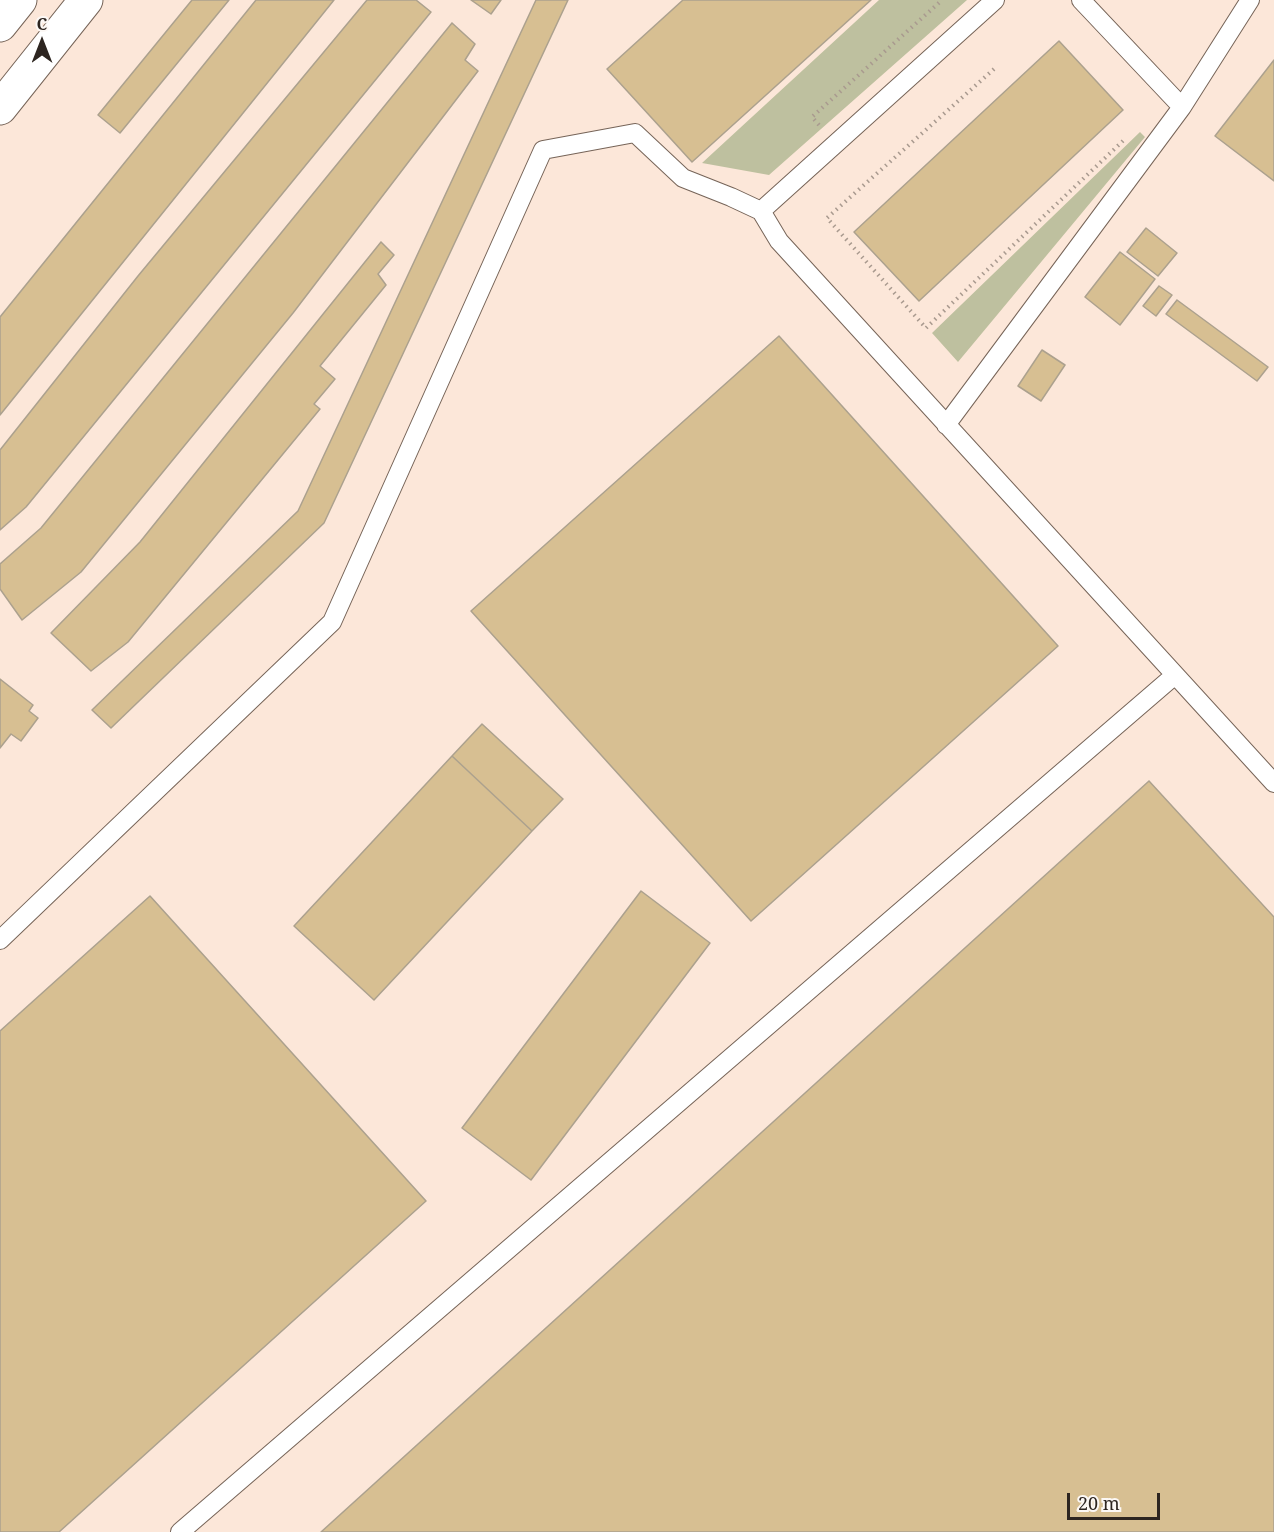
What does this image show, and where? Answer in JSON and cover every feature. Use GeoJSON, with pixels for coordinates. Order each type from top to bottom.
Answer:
{"type":"FeatureCollection","features":[{"type":"Feature","properties":{"kind":"street"},"geometry":{"type":"LineString","coordinates":[[0,25],[20,0]]}},
{"type":"Feature","properties":{"kind":"street"},"geometry":{"type":"LineString","coordinates":[[0,108],[86,0]]}},
{"type":"Feature","properties":{"kind":"lane"},"geometry":{"type":"LineString","coordinates":[[761,211],[995,0]]}},
{"type":"Feature","properties":{"kind":"lane"},"geometry":{"type":"LineString","coordinates":[[1081,0],[1182,107]]}},
{"type":"Feature","properties":{"kind":"lane"},"geometry":{"type":"LineString","coordinates":[[946,425],[1182,107],[1250,0]]}},
{"type":"Feature","properties":{"kind":"lane"},"geometry":{"type":"LineString","coordinates":[[0,940],[332,622],[543,150],[634,133],[683,178],[761,211],[779,241],[1274,783]]}},
{"type":"Feature","properties":{"kind":"lane"},"geometry":{"type":"LineString","coordinates":[[180,1532],[1175,675]]}},
{"type":"Feature","properties":{"kind":"path"},"geometry":{"type":"LineString","coordinates":[[835,144],[812,117],[942,0]]}},
{"type":"Feature","properties":{"kind":"path"},"geometry":{"type":"LineString","coordinates":[[994,69],[827,218],[926,328],[1129,135]]}},
{"type":"Feature","properties":{"kind":"green space"},"geometry":{"type":"Polygon","coordinates":[[[879,0],[967,0],[769,175],[702,163],[879,0]]]}},
{"type":"Feature","properties":{"kind":"green space"},"geometry":{"type":"Polygon","coordinates":[[[1140,132],[1145,137],[958,362],[932,333],[1140,132]]]}},
{"type":"Feature","properties":{"kind":"building"},"geometry":{"type":"Polygon","coordinates":[[[192,0],[229,0],[120,133],[98,115],[192,0]]]}},
{"type":"Feature","properties":{"kind":"building"},"geometry":{"type":"Polygon","coordinates":[[[256,0],[334,0],[0,415],[0,317],[256,0]]]}},
{"type":"Feature","properties":{"kind":"building"},"geometry":{"type":"Polygon","coordinates":[[[367,0],[416,0],[431,12],[26,507],[0,530],[0,450],[138,276],[367,0]]]}},
{"type":"Feature","properties":{"kind":"building"},"geometry":{"type":"Polygon","coordinates":[[[471,0],[501,0],[491,14],[471,0]]]}},
{"type":"Feature","properties":{"kind":"building"},"geometry":{"type":"Polygon","coordinates":[[[536,0],[568,0],[324,523],[111,728],[92,710],[298,511],[536,0]]]}},
{"type":"Feature","properties":{"kind":"building"},"geometry":{"type":"Polygon","coordinates":[[[683,0],[871,0],[692,162],[607,69],[683,0]]]}},
{"type":"Feature","properties":{"kind":"building"},"geometry":{"type":"Polygon","coordinates":[[[452,23],[475,44],[465,60],[478,71],[293,313],[81,572],[22,620],[0,589],[0,564],[41,528],[452,23]]]}},
{"type":"Feature","properties":{"kind":"building"},"geometry":{"type":"Polygon","coordinates":[[[1059,41],[1123,110],[919,301],[854,232],[1059,41]]]}},
{"type":"Feature","properties":{"kind":"building"},"geometry":{"type":"Polygon","coordinates":[[[1274,60],[1274,181],[1215,136],[1274,60]]]}},
{"type":"Feature","properties":{"kind":"building"},"geometry":{"type":"Polygon","coordinates":[[[1146,228],[1177,253],[1158,276],[1127,252],[1146,228]]]}},
{"type":"Feature","properties":{"kind":"building"},"geometry":{"type":"Polygon","coordinates":[[[381,242],[394,255],[378,274],[386,285],[320,366],[335,379],[314,404],[320,409],[128,642],[91,671],[51,633],[140,542],[381,242]]]}},
{"type":"Feature","properties":{"kind":"building"},"geometry":{"type":"Polygon","coordinates":[[[1120,252],[1155,279],[1120,325],[1085,297],[1120,252]]]}},
{"type":"Feature","properties":{"kind":"building"},"geometry":{"type":"Polygon","coordinates":[[[1159,286],[1172,295],[1156,316],[1143,306],[1159,286]]]}},
{"type":"Feature","properties":{"kind":"building"},"geometry":{"type":"Polygon","coordinates":[[[1177,300],[1268,367],[1257,381],[1166,314],[1177,300]]]}},
{"type":"Feature","properties":{"kind":"building"},"geometry":{"type":"Polygon","coordinates":[[[779,336],[1058,646],[751,921],[471,611],[779,336]]]}},
{"type":"Feature","properties":{"kind":"building"},"geometry":{"type":"Polygon","coordinates":[[[1042,350],[1065,365],[1041,401],[1018,386],[1042,350]]]}},
{"type":"Feature","properties":{"kind":"building"},"geometry":{"type":"Polygon","coordinates":[[[0,679],[33,705],[29,711],[38,718],[21,741],[11,734],[0,748],[0,679]]]}},
{"type":"Feature","properties":{"kind":"building"},"geometry":{"type":"Polygon","coordinates":[[[482,724],[563,799],[532,831],[452,756],[482,724]]]}},
{"type":"Feature","properties":{"kind":"building"},"geometry":{"type":"Polygon","coordinates":[[[452,756],[532,831],[374,1000],[294,926],[452,756]]]}},
{"type":"Feature","properties":{"kind":"building"},"geometry":{"type":"Polygon","coordinates":[[[1149,781],[1274,917],[1274,1532],[321,1532],[1149,781]]]}},
{"type":"Feature","properties":{"kind":"building"},"geometry":{"type":"Polygon","coordinates":[[[641,891],[710,943],[531,1180],[462,1128],[641,891]]]}},
{"type":"Feature","properties":{"kind":"building"},"geometry":{"type":"Polygon","coordinates":[[[150,896],[426,1201],[59,1532],[0,1532],[0,1031],[150,896]]]}}]}
